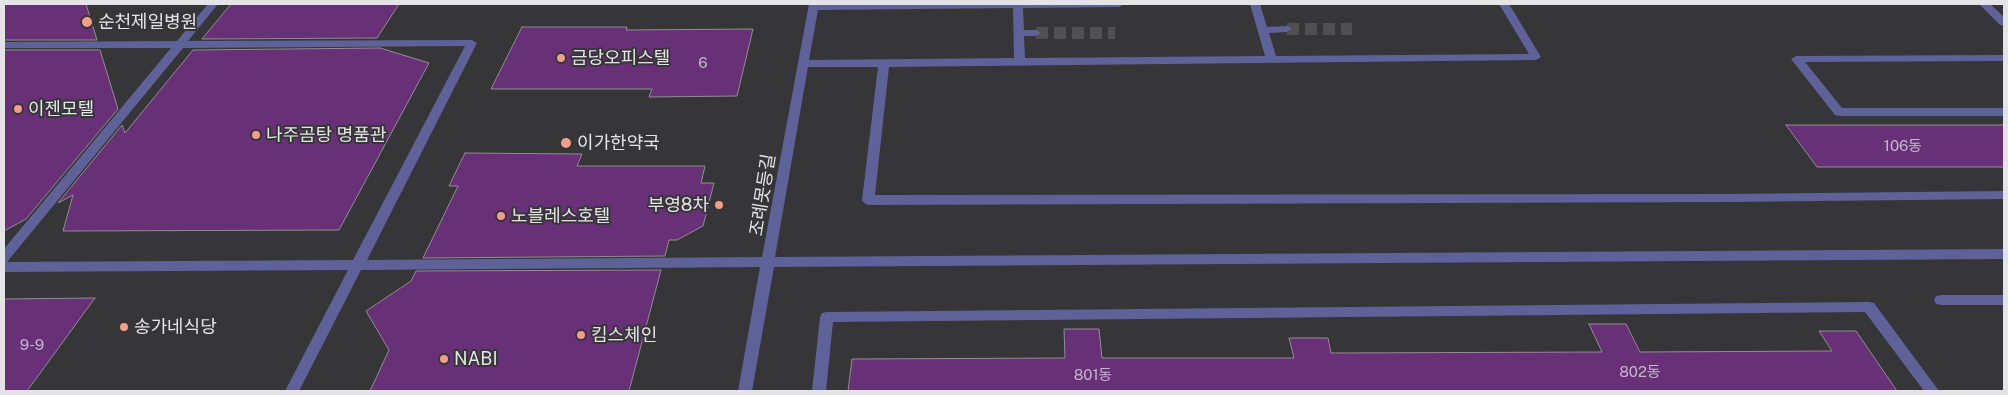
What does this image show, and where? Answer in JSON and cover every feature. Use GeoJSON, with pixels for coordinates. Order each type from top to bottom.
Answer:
{"type":"FeatureCollection","features":[{"type":"Feature","properties":{"kind":"street"},"geometry":{"type":"LineString","coordinates":[[4,258],[213,4]]}},
{"type":"Feature","properties":{"kind":"street"},"geometry":{"type":"LineString","coordinates":[[814,5],[1119,4]]}},
{"type":"Feature","properties":{"kind":"street"},"geometry":{"type":"LineString","coordinates":[[1255,4],[1272,60]]}},
{"type":"Feature","properties":{"kind":"street"},"geometry":{"type":"LineString","coordinates":[[802,64],[1536,57],[1504,4]]}},
{"type":"Feature","properties":{"kind":"street"},"geometry":{"type":"LineString","coordinates":[[1984,4],[2004,23]]}},
{"type":"Feature","properties":{"kind":"street","name":"조례못등길"},"geometry":{"type":"LineString","coordinates":[[745,391],[770,261],[802,64],[814,5]]}},
{"type":"Feature","properties":{"kind":"street"},"geometry":{"type":"LineString","coordinates":[[1018,5],[1020,62]]}},
{"type":"Feature","properties":{"kind":"street"},"geometry":{"type":"LineString","coordinates":[[1263,30],[1287,29]]}},
{"type":"Feature","properties":{"kind":"street"},"geometry":{"type":"LineString","coordinates":[[1018,33],[1036,33]]}},
{"type":"Feature","properties":{"kind":"street"},"geometry":{"type":"LineString","coordinates":[[4,45],[472,42],[292,391]]}},
{"type":"Feature","properties":{"kind":"street"},"geometry":{"type":"LineString","coordinates":[[2004,58],[1796,59],[1839,112],[2004,112]]}},
{"type":"Feature","properties":{"kind":"street"},"geometry":{"type":"LineString","coordinates":[[884,63],[868,200],[1726,198],[2004,195]]}},
{"type":"Feature","properties":{"kind":"street"},"geometry":{"type":"LineString","coordinates":[[4,268],[770,261],[2004,254]]}},
{"type":"Feature","properties":{"kind":"street"},"geometry":{"type":"LineString","coordinates":[[1941,300],[2004,300]]}},
{"type":"Feature","properties":{"kind":"street"},"geometry":{"type":"LineString","coordinates":[[819,391],[827,317],[1869,307],[1932,391]]}},
{"type":"Feature","properties":{"kind":"building"},"geometry":{"type":"Polygon","coordinates":[[[4,4],[86,4],[97,40],[4,40],[4,4]]]}},
{"type":"Feature","properties":{"kind":"building"},"geometry":{"type":"Polygon","coordinates":[[[231,4],[399,4],[377,38],[202,39],[231,4]]]}},
{"type":"Feature","properties":{"kind":"building"},"geometry":{"type":"Polygon","coordinates":[[[522,27],[627,27],[626,30],[753,29],[737,96],[649,97],[652,89],[491,89],[522,27]]]}},
{"type":"Feature","properties":{"kind":"building"},"geometry":{"type":"Polygon","coordinates":[[[380,48],[429,63],[339,230],[63,231],[73,195],[58,203],[122,125],[125,133],[193,50],[380,48]]]}},
{"type":"Feature","properties":{"kind":"building"},"geometry":{"type":"Polygon","coordinates":[[[4,50],[100,50],[118,109],[26,219],[4,231],[4,50]]]}},
{"type":"Feature","properties":{"kind":"building"},"geometry":{"type":"Polygon","coordinates":[[[1786,125],[2004,125],[2004,167],[1817,167],[1786,125]]]}},
{"type":"Feature","properties":{"kind":"building"},"geometry":{"type":"Polygon","coordinates":[[[465,153],[582,154],[577,166],[705,166],[701,183],[714,183],[703,226],[677,240],[669,240],[665,256],[423,258],[458,186],[449,186],[465,153]]]}},
{"type":"Feature","properties":{"kind":"building"},"geometry":{"type":"Polygon","coordinates":[[[661,270],[629,391],[370,391],[389,350],[366,311],[411,281],[416,271],[661,270]]]}},
{"type":"Feature","properties":{"kind":"building"},"geometry":{"type":"Polygon","coordinates":[[[95,298],[27,391],[4,391],[4,299],[95,298]]]}},
{"type":"Feature","properties":{"kind":"building"},"geometry":{"type":"Polygon","coordinates":[[[1589,324],[1626,324],[1640,352],[1832,351],[1819,331],[1856,331],[1897,391],[848,391],[852,359],[1065,358],[1064,329],[1099,329],[1102,358],[1294,358],[1289,338],[1328,338],[1331,353],[1602,352],[1589,324]]]}},
{"type":"Feature","properties":{"kind":"tunnel"},"geometry":{"type":"LineString","coordinates":[[1287,29],[1352,29]]}},
{"type":"Feature","properties":{"kind":"tunnel"},"geometry":{"type":"LineString","coordinates":[[1036,33],[1115,33]]}},
{"type":"Feature","properties":{"kind":"place","name":"순천제일병원"},"geometry":{"type":"Point","coordinates":[87,22]}},
{"type":"Feature","properties":{"kind":"place","name":"금당오피스텔"},"geometry":{"type":"Point","coordinates":[561,58]}},
{"type":"Feature","properties":{"kind":"place","name":"이젠모텔"},"geometry":{"type":"Point","coordinates":[18,109]}},
{"type":"Feature","properties":{"kind":"place","name":"나주곰탕 명품관"},"geometry":{"type":"Point","coordinates":[256,135]}},
{"type":"Feature","properties":{"kind":"place","name":"이가한약국"},"geometry":{"type":"Point","coordinates":[566,143]}},
{"type":"Feature","properties":{"kind":"place","name":"부영8차"},"geometry":{"type":"Point","coordinates":[719,205]}},
{"type":"Feature","properties":{"kind":"place","name":"노블레스호텔"},"geometry":{"type":"Point","coordinates":[501,216]}},
{"type":"Feature","properties":{"kind":"place","name":"송가네식당"},"geometry":{"type":"Point","coordinates":[124,327]}},
{"type":"Feature","properties":{"kind":"place","name":"킴스체인"},"geometry":{"type":"Point","coordinates":[581,335]}},
{"type":"Feature","properties":{"kind":"place","name":"NABI"},"geometry":{"type":"Point","coordinates":[444,359]}}]}
